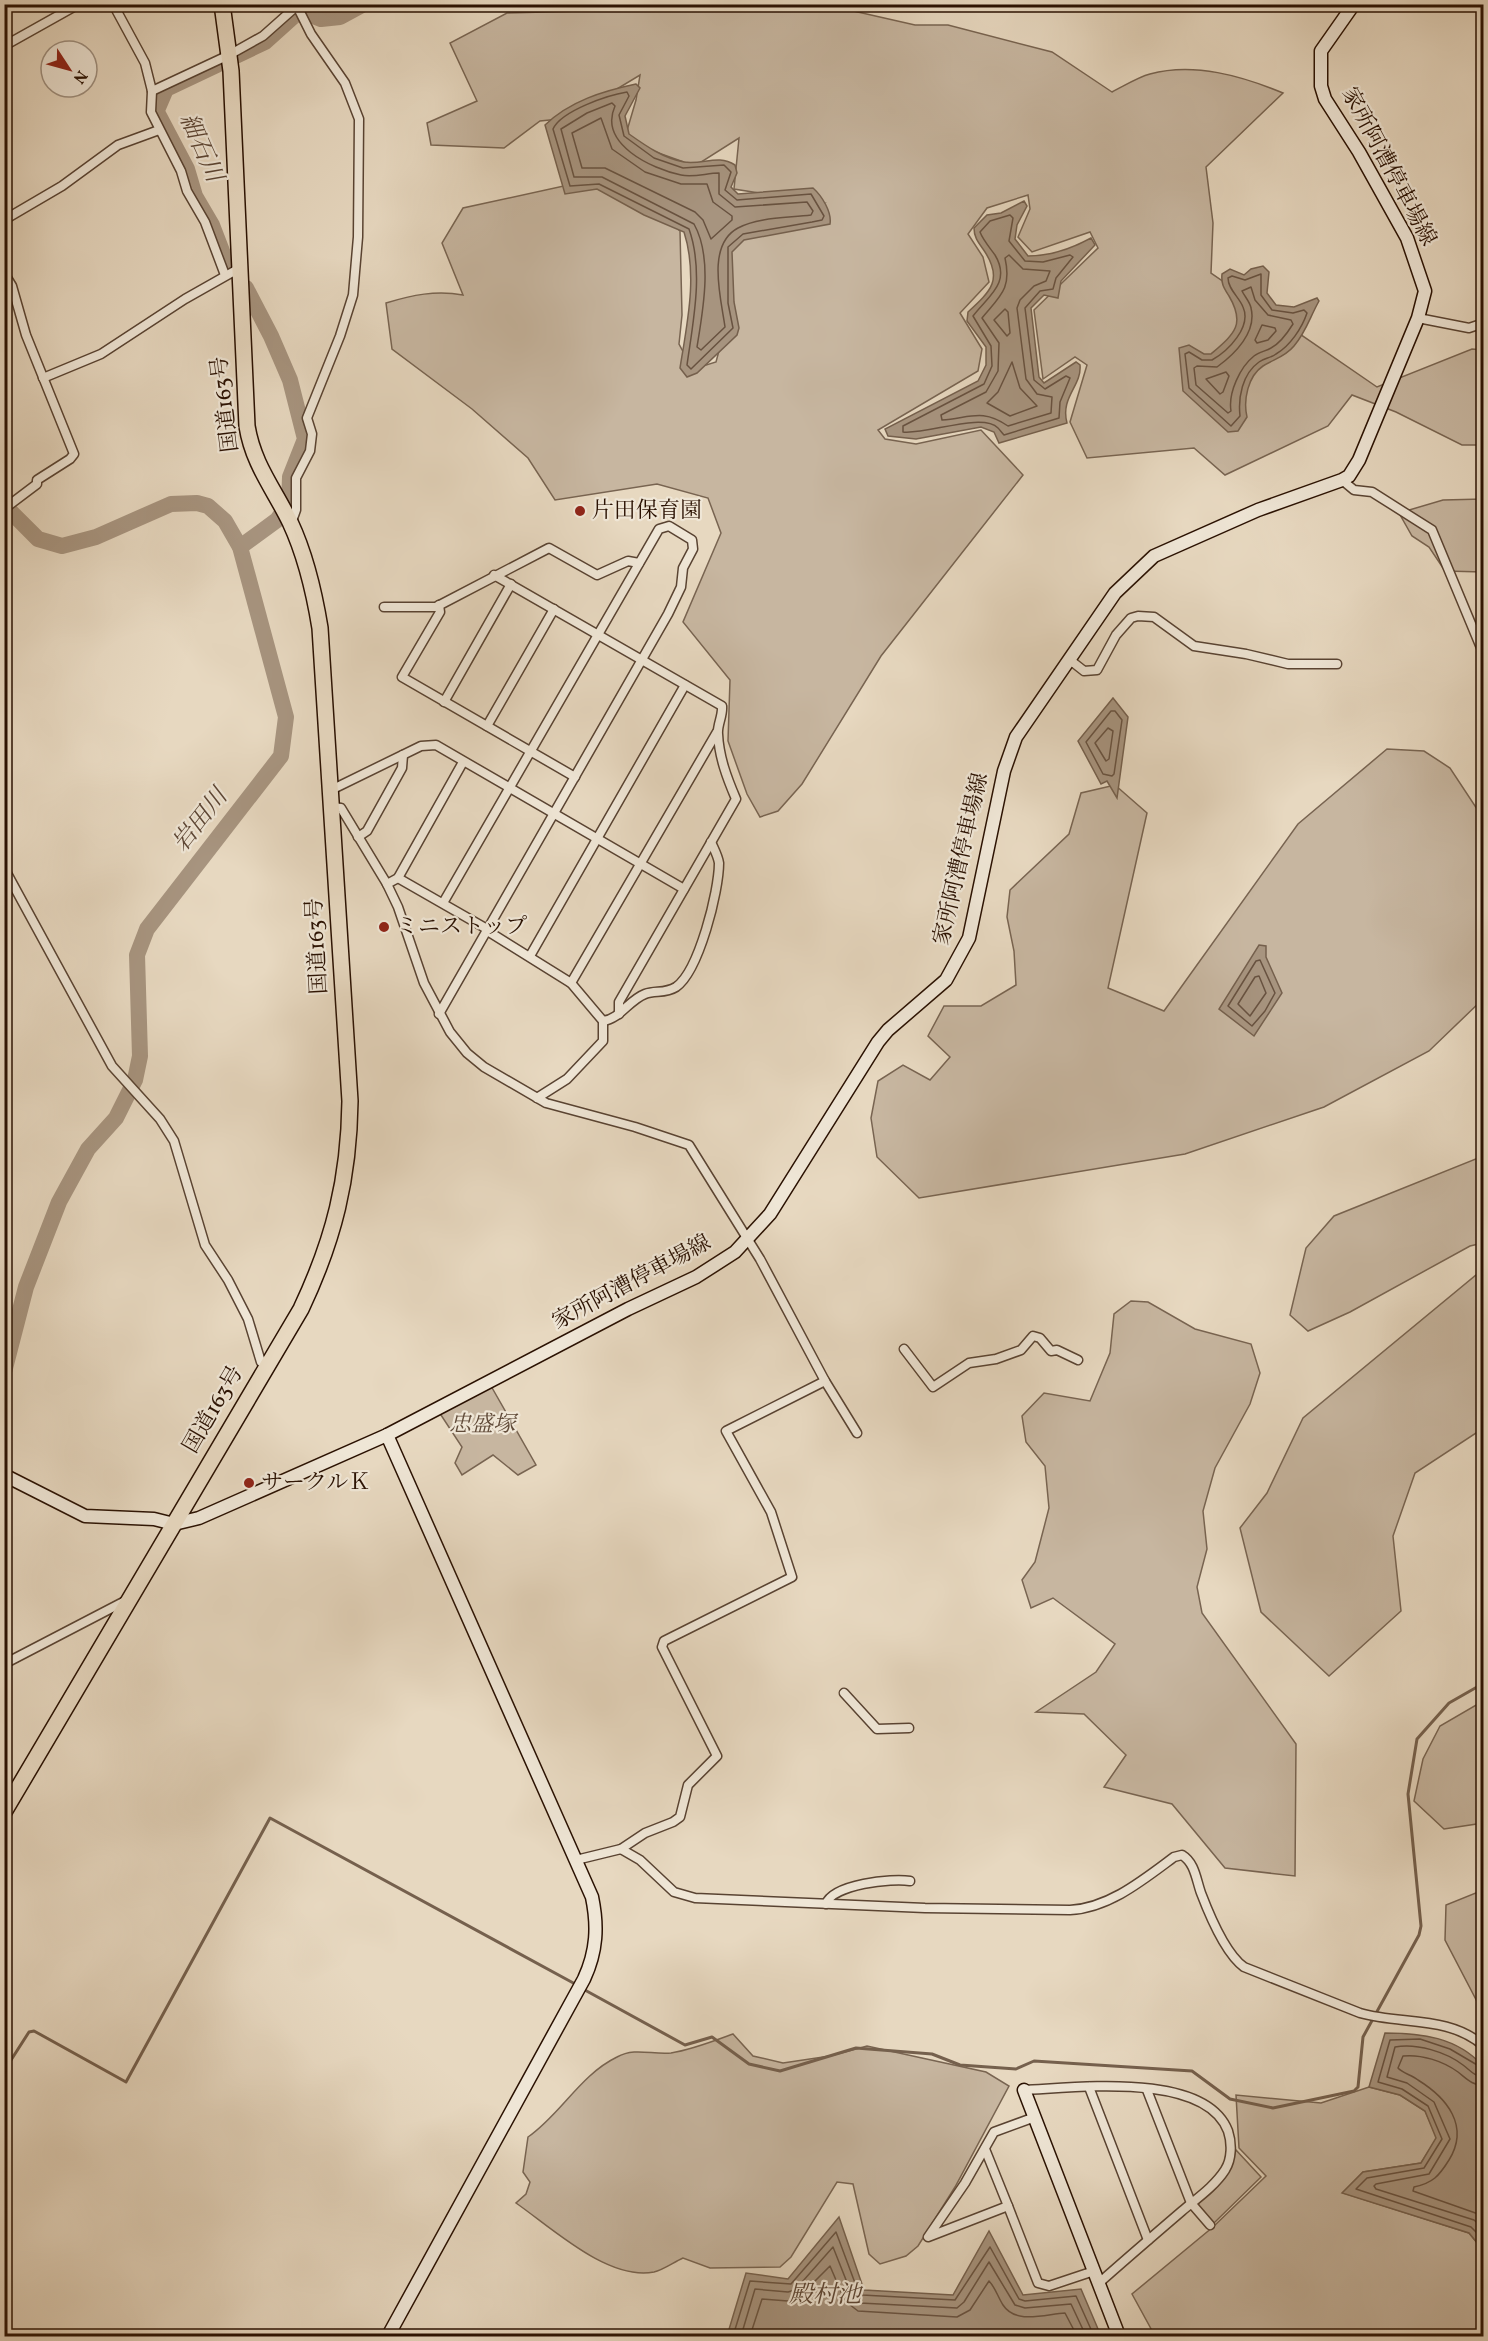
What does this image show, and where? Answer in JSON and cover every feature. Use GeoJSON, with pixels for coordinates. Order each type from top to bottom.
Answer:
{"type":"FeatureCollection","features":[{"type":"Feature","properties":{"kind":"highway","name":"国道163号"},"geometry":{"type":"LineString","coordinates":[[4,1812],[301,1309],[324,1257],[339,1207],[346,1167],[350,1101],[320,628],[314,590],[290,521],[250,447],[232,272],[230,63],[222,4]]}},
{"type":"Feature","properties":{"kind":"main road","name":"家所阿漕停車場線"},"geometry":{"type":"LineString","coordinates":[[174,1524],[199,1518],[387,1435],[628,1309],[696,1277],[747,1242],[770,1214],[799,1171],[878,1042],[903,1016],[937,990],[956,966],[969,938],[1010,753],[1016,737],[1115,593],[1154,556],[1236,519],[1349,476],[1359,460],[1418,318],[1425,291],[1407,238],[1359,152],[1325,99],[1321,86],[1321,51],[1354,4]]}},
{"type":"Feature","properties":{"kind":"main road"},"geometry":{"type":"LineString","coordinates":[[387,1435],[592,1897],[596,1920],[596,1941],[590,1967],[388,2337]]}},
{"type":"Feature","properties":{"kind":"main road"},"geometry":{"type":"LineString","coordinates":[[4,1475],[85,1516],[154,1520],[174,1524]]}},
{"type":"Feature","properties":{"kind":"main road"},"geometry":{"type":"LineString","coordinates":[[1024,2090],[1119,2337]]}},
{"type":"Feature","properties":{"kind":"street"},"geometry":{"type":"LineString","coordinates":[[4,46],[79,4]]}},
{"type":"Feature","properties":{"kind":"street"},"geometry":{"type":"LineString","coordinates":[[43,378],[101,354],[232,272],[187,191],[182,171],[151,112],[152,91],[145,63],[113,4]]}},
{"type":"Feature","properties":{"kind":"street"},"geometry":{"type":"LineString","coordinates":[[152,91],[230,63],[298,6],[304,20],[336,67],[357,112],[358,237],[351,306],[307,418],[312,434],[310,451],[296,478],[296,510],[290,521]]}},
{"type":"Feature","properties":{"kind":"street"},"geometry":{"type":"LineString","coordinates":[[4,220],[62,186],[118,146],[159,130]]}},
{"type":"Feature","properties":{"kind":"street"},"geometry":{"type":"LineString","coordinates":[[4,273],[12,286],[26,335],[74,454],[37,480],[37,484],[4,509]]}},
{"type":"Feature","properties":{"kind":"street"},"geometry":{"type":"LineString","coordinates":[[1418,318],[1469,328],[1484,323]]}},
{"type":"Feature","properties":{"kind":"street"},"geometry":{"type":"LineString","coordinates":[[1342,480],[1354,490],[1372,492],[1432,530],[1484,655]]}},
{"type":"Feature","properties":{"kind":"street"},"geometry":{"type":"LineString","coordinates":[[439,1014],[642,660],[681,587],[682,568],[693,549],[692,540],[669,526],[659,529],[442,903]]}},
{"type":"Feature","properties":{"kind":"street"},"geometry":{"type":"LineString","coordinates":[[384,607],[410,609],[440,605],[549,548],[597,575],[628,561],[639,563]]}},
{"type":"Feature","properties":{"kind":"street"},"geometry":{"type":"LineString","coordinates":[[494,575],[722,706],[723,715],[717,732],[572,983]]}},
{"type":"Feature","properties":{"kind":"street"},"geometry":{"type":"LineString","coordinates":[[444,702],[511,584]]}},
{"type":"Feature","properties":{"kind":"street"},"geometry":{"type":"LineString","coordinates":[[440,605],[440,612],[402,677],[575,777]]}},
{"type":"Feature","properties":{"kind":"street"},"geometry":{"type":"LineString","coordinates":[[488,726],[554,609]]}},
{"type":"Feature","properties":{"kind":"street"},"geometry":{"type":"LineString","coordinates":[[1070,660],[1084,670],[1097,670],[1125,624],[1131,618],[1145,616],[1154,617],[1194,646],[1246,654],[1288,664],[1337,664]]}},
{"type":"Feature","properties":{"kind":"street"},"geometry":{"type":"LineString","coordinates":[[530,957],[685,685]]}},
{"type":"Feature","properties":{"kind":"street"},"geometry":{"type":"LineString","coordinates":[[619,1014],[619,1002],[736,799],[724,768],[717,732]]}},
{"type":"Feature","properties":{"kind":"street"},"geometry":{"type":"LineString","coordinates":[[331,790],[428,744],[435,745],[684,889]]}},
{"type":"Feature","properties":{"kind":"street"},"geometry":{"type":"LineString","coordinates":[[358,837],[367,831],[402,768],[403,755]]}},
{"type":"Feature","properties":{"kind":"street"},"geometry":{"type":"LineString","coordinates":[[387,884],[399,878],[464,762]]}},
{"type":"Feature","properties":{"kind":"street"},"geometry":{"type":"LineString","coordinates":[[332,807],[340,808],[387,884],[398,907],[424,983],[439,1014],[467,1053],[484,1067],[546,1103],[681,1141],[689,1146],[747,1242],[760,1259],[825,1381],[857,1433]]}},
{"type":"Feature","properties":{"kind":"street"},"geometry":{"type":"LineString","coordinates":[[603,1021],[610,1020],[644,994],[663,993],[676,987],[693,962],[708,920],[718,874],[718,856],[711,842]]}},
{"type":"Feature","properties":{"kind":"street"},"geometry":{"type":"LineString","coordinates":[[4,868],[112,1066],[160,1119],[174,1141],[205,1245],[228,1280],[248,1319],[261,1362],[266,1367]]}},
{"type":"Feature","properties":{"kind":"street"},"geometry":{"type":"LineString","coordinates":[[399,878],[572,983],[603,1021],[603,1041],[567,1079],[537,1098]]}},
{"type":"Feature","properties":{"kind":"street"},"geometry":{"type":"LineString","coordinates":[[904,1349],[933,1387],[969,1363],[996,1359],[1021,1350],[1033,1336],[1040,1338],[1051,1351],[1057,1350],[1078,1360]]}},
{"type":"Feature","properties":{"kind":"street"},"geometry":{"type":"LineString","coordinates":[[576,1860],[621,1849],[645,1833],[680,1817],[688,1785],[717,1756],[662,1647],[664,1641],[792,1577],[771,1512],[726,1431],[825,1381]]}},
{"type":"Feature","properties":{"kind":"street"},"geometry":{"type":"LineString","coordinates":[[4,1664],[131,1598]]}},
{"type":"Feature","properties":{"kind":"street"},"geometry":{"type":"LineString","coordinates":[[844,1693],[877,1729],[909,1728]]}},
{"type":"Feature","properties":{"kind":"street"},"geometry":{"type":"LineString","coordinates":[[621,1849],[640,1860],[674,1892],[687,1897],[826,1904],[1085,1909],[1128,1889],[1174,1857],[1182,1855],[1193,1868],[1208,1910],[1234,1957],[1244,1967],[1360,2013],[1378,2018],[1420,2020],[1457,2030],[1484,2046]]}},
{"type":"Feature","properties":{"kind":"street"},"geometry":{"type":"LineString","coordinates":[[826,1904],[830,1897],[864,1884],[895,1879],[910,1881]]}},
{"type":"Feature","properties":{"kind":"street"},"geometry":{"type":"LineString","coordinates":[[1089,2087],[1148,2240]]}},
{"type":"Feature","properties":{"kind":"street"},"geometry":{"type":"LineString","coordinates":[[985,2149],[1038,2283],[1049,2286],[1097,2277],[1148,2240],[1216,2181],[1230,2157],[1229,2134],[1221,2117],[1193,2097],[1176,2092],[1089,2087],[1024,2090]]}},
{"type":"Feature","properties":{"kind":"street"},"geometry":{"type":"LineString","coordinates":[[1147,2090],[1191,2203],[1210,2225]]}},
{"type":"Feature","properties":{"kind":"street"},"geometry":{"type":"LineString","coordinates":[[1008,2206],[928,2237],[994,2132],[1035,2118]]}},
{"type":"Feature","properties":{"kind":"green space"},"geometry":{"type":"Polygon","coordinates":[[[687,4],[827,5],[915,25],[948,25],[1052,52],[1112,92],[1145,75],[1167,71],[1201,70],[1235,76],[1283,93],[1206,167],[1213,223],[1211,273],[1377,387],[1472,349],[1483,350],[1483,445],[1462,445],[1396,412],[1352,395],[1328,426],[1225,475],[1194,448],[1087,458],[1070,422],[1087,365],[1075,357],[1043,379],[1034,310],[1098,248],[1090,232],[1032,252],[1018,237],[1030,209],[1028,195],[987,208],[968,234],[983,257],[989,282],[960,313],[982,349],[978,371],[878,430],[885,439],[916,444],[981,430],[1023,475],[881,656],[802,784],[778,811],[760,817],[747,794],[728,741],[730,680],[683,622],[721,533],[708,498],[657,484],[555,500],[528,458],[472,409],[392,349],[386,303],[424,294],[463,295],[442,243],[463,208],[591,180],[647,201],[680,231],[682,315],[679,344],[686,357],[700,367],[716,362],[729,314],[724,240],[824,203],[734,189],[739,138],[695,166],[650,150],[626,134],[636,100],[640,75],[569,118],[540,121],[504,148],[431,145],[427,123],[477,101],[450,43],[507,13],[656,9],[687,4]]]}},
{"type":"Feature","properties":{"kind":"green space"},"geometry":{"type":"Polygon","coordinates":[[[1483,499],[1483,572],[1445,571],[1429,547],[1412,536],[1399,513],[1443,500],[1483,499]]]}},
{"type":"Feature","properties":{"kind":"green space"},"geometry":{"type":"Polygon","coordinates":[[[1387,749],[1424,751],[1450,768],[1483,818],[1483,999],[1429,1051],[1324,1107],[1185,1154],[919,1198],[877,1157],[871,1118],[878,1081],[903,1065],[930,1080],[950,1057],[928,1036],[944,1006],[981,1006],[1016,985],[1014,951],[1007,917],[1010,890],[1069,834],[1081,793],[1115,785],[1147,813],[1108,988],[1164,1011],[1298,824],[1387,749]]]}},
{"type":"Feature","properties":{"kind":"green space"},"geometry":{"type":"Polygon","coordinates":[[[1483,1156],[1483,1243],[1470,1246],[1350,1312],[1308,1331],[1290,1315],[1306,1248],[1334,1216],[1483,1156]]]}},
{"type":"Feature","properties":{"kind":"green space"},"geometry":{"type":"Polygon","coordinates":[[[1483,1274],[1483,1436],[1479,1431],[1415,1473],[1393,1536],[1401,1611],[1329,1676],[1261,1612],[1240,1528],[1267,1493],[1303,1418],[1476,1275],[1483,1274]]]}},
{"type":"Feature","properties":{"kind":"green space"},"geometry":{"type":"Polygon","coordinates":[[[1131,1301],[1148,1302],[1195,1329],[1251,1344],[1260,1373],[1250,1404],[1215,1468],[1203,1511],[1207,1549],[1197,1587],[1202,1613],[1296,1744],[1295,1876],[1225,1868],[1172,1804],[1104,1787],[1126,1755],[1084,1714],[1036,1712],[1096,1672],[1115,1644],[1053,1598],[1031,1608],[1022,1580],[1035,1562],[1049,1508],[1045,1466],[1026,1442],[1022,1416],[1044,1393],[1090,1401],[1110,1353],[1114,1314],[1131,1301]]]}},
{"type":"Feature","properties":{"kind":"green space","name":"忠盛塚"},"geometry":{"type":"Polygon","coordinates":[[[491,1386],[536,1465],[518,1475],[493,1455],[462,1475],[455,1463],[462,1447],[439,1412],[491,1386]]]}},
{"type":"Feature","properties":{"kind":"green space"},"geometry":{"type":"Polygon","coordinates":[[[1483,1701],[1483,1823],[1444,1829],[1414,1801],[1423,1759],[1440,1726],[1483,1701]]]}},
{"type":"Feature","properties":{"kind":"green space"},"geometry":{"type":"Polygon","coordinates":[[[1483,1890],[1483,2013],[1445,1940],[1446,1905],[1483,1890]]]}},
{"type":"Feature","properties":{"kind":"green space"},"geometry":{"type":"Polygon","coordinates":[[[733,2034],[753,2056],[783,2063],[830,2056],[867,2046],[986,2072],[1009,2086],[955,2187],[918,2246],[906,2256],[880,2264],[869,2254],[853,2184],[837,2182],[791,2257],[780,2267],[710,2268],[683,2258],[654,2272],[636,2273],[618,2269],[581,2250],[516,2203],[526,2194],[530,2182],[523,2172],[528,2137],[540,2128],[592,2074],[617,2057],[630,2052],[671,2053],[694,2048],[733,2034]]]}},
{"type":"Feature","properties":{"kind":"green space"},"geometry":{"type":"Polygon","coordinates":[[[1369,2087],[1400,2095],[1425,2111],[1437,2138],[1421,2163],[1363,2172],[1343,2193],[1469,2233],[1483,2250],[1483,2336],[1155,2336],[1132,2294],[1213,2227],[1266,2176],[1239,2148],[1236,2095],[1321,2103],[1369,2087]]]}},
{"type":"Feature","properties":{"kind":"green space"},"geometry":{"type":"Polygon","coordinates":[[[1236,2150],[1261,2177],[1213,2224],[1198,2206],[1230,2169],[1236,2150]]]}},
{"type":"Feature","properties":{"kind":"water"},"geometry":{"type":"Polygon","coordinates":[[[636,84],[640,88],[625,116],[629,134],[662,155],[676,160],[691,163],[723,160],[735,165],[737,173],[731,187],[738,194],[813,188],[828,209],[830,219],[830,224],[744,240],[732,252],[734,302],[739,328],[737,335],[697,373],[687,377],[680,368],[691,282],[684,232],[644,215],[597,189],[565,194],[545,125],[576,103],[611,90],[636,84]]]}},
{"type":"Feature","properties":{"kind":"water"},"geometry":{"type":"Polygon","coordinates":[[[1024,201],[1027,206],[1017,225],[1015,239],[1028,256],[1061,251],[1091,238],[1095,245],[1061,281],[1058,298],[1044,295],[1031,308],[1039,377],[1044,383],[1076,362],[1080,365],[1078,379],[1066,406],[1067,423],[999,443],[994,432],[981,427],[916,439],[888,436],[885,429],[978,381],[986,365],[986,347],[967,321],[968,312],[983,298],[994,277],[989,259],[977,239],[974,228],[987,215],[1001,213],[1024,201]]]}},
{"type":"Feature","properties":{"kind":"water"},"geometry":{"type":"Polygon","coordinates":[[[1263,266],[1269,272],[1267,293],[1276,305],[1294,307],[1317,298],[1319,301],[1305,330],[1291,350],[1258,370],[1250,382],[1246,396],[1247,417],[1238,431],[1228,432],[1183,391],[1179,348],[1189,345],[1204,354],[1211,354],[1226,341],[1235,328],[1237,314],[1223,286],[1222,274],[1230,269],[1244,275],[1251,269],[1263,266]]]}},
{"type":"Feature","properties":{"kind":"water"},"geometry":{"type":"Polygon","coordinates":[[[1113,698],[1128,717],[1117,798],[1107,781],[1101,784],[1078,741],[1113,698]]]}},
{"type":"Feature","properties":{"kind":"water"},"geometry":{"type":"Polygon","coordinates":[[[1259,945],[1266,946],[1266,957],[1282,993],[1254,1036],[1219,1009],[1259,945]]]}},
{"type":"Feature","properties":{"kind":"water"},"geometry":{"type":"Polygon","coordinates":[[[1385,2033],[1425,2036],[1450,2043],[1473,2056],[1483,2066],[1483,2250],[1469,2233],[1342,2193],[1363,2172],[1421,2163],[1436,2138],[1425,2111],[1400,2095],[1369,2087],[1385,2033]]]}},
{"type":"Feature","properties":{"kind":"water","name":"殿村池"},"geometry":{"type":"Polygon","coordinates":[[[839,2217],[864,2290],[953,2295],[989,2231],[1023,2295],[1081,2289],[1101,2336],[727,2336],[746,2273],[788,2279],[839,2217]]]}},
{"type":"Feature","properties":{"kind":"waterway","name":"細石川"},"geometry":{"type":"LineString","coordinates":[[227,264],[212,225],[195,196],[187,169],[158,114],[157,110],[166,89],[265,42],[295,15],[309,14],[321,19],[340,17],[364,4]]}},
{"type":"Feature","properties":{"kind":"waterway","name":"細石川"},"geometry":{"type":"LineString","coordinates":[[240,547],[277,520],[289,503],[290,477],[305,439],[290,380],[271,336],[246,288]]}},
{"type":"Feature","properties":{"kind":"waterway","name":"岩田川"},"geometry":{"type":"LineString","coordinates":[[4,505],[38,539],[62,546],[96,537],[171,504],[197,503],[208,506],[225,521],[240,547],[286,717],[281,756],[147,929],[137,955],[140,1056],[135,1080],[116,1118],[88,1149],[59,1202],[26,1287],[4,1372]]}},
{"type":"Feature","properties":{"kind":"waterway"},"geometry":{"type":"LineString","coordinates":[[583,1989],[685,2045],[712,2037],[749,2064],[780,2071],[856,2048],[932,2054],[960,2065],[1016,2069],[1034,2061],[1192,2071],[1230,2099],[1273,2108],[1354,2091],[1358,2087],[1363,2037],[1419,1935],[1421,1926],[1408,1794],[1417,1739],[1449,1703],[1484,1683]]}},
{"type":"Feature","properties":{"kind":"waterway"},"geometry":{"type":"LineString","coordinates":[[4,2071],[29,2032],[34,2031],[126,2082],[270,1818],[577,1985]]}},
{"type":"Feature","properties":{"kind":"place","name":"片田保育園"},"geometry":{"type":"Point","coordinates":[580,511]}},
{"type":"Feature","properties":{"kind":"place","name":"ミニストップ"},"geometry":{"type":"Point","coordinates":[384,927]}},
{"type":"Feature","properties":{"kind":"place","name":"サークルＫ"},"geometry":{"type":"Point","coordinates":[249,1483]}}]}
